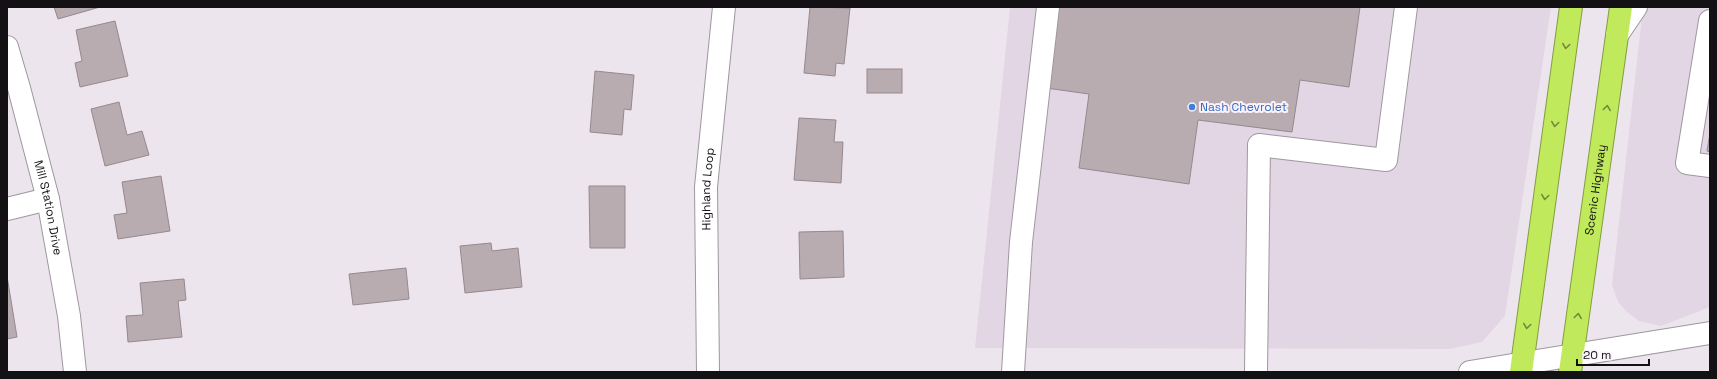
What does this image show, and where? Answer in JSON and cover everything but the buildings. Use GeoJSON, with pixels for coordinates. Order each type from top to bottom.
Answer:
{"type":"FeatureCollection","features":[{"type":"Feature","properties":{"kind":"highway"},"geometry":{"type":"LineString","coordinates":[[1521,368],[1571,7]]}},
{"type":"Feature","properties":{"kind":"highway","name":"Scenic Highway"},"geometry":{"type":"LineString","coordinates":[[1571,363],[1621,7]]}},
{"type":"Feature","properties":{"kind":"street","name":"Highland Loop"},"geometry":{"type":"LineString","coordinates":[[708,372],[706,187],[724,7]]}},
{"type":"Feature","properties":{"kind":"street"},"geometry":{"type":"LineString","coordinates":[[1013,372],[1021,242],[1048,7]]}},
{"type":"Feature","properties":{"kind":"street"},"geometry":{"type":"LineString","coordinates":[[1256,372],[1259,145],[1386,160],[1406,7]]}},
{"type":"Feature","properties":{"kind":"street"},"geometry":{"type":"LineString","coordinates":[[1617,35],[1636,7]]}},
{"type":"Feature","properties":{"kind":"street"},"geometry":{"type":"LineString","coordinates":[[1710,21],[1687,163],[1710,166]]}},
{"type":"Feature","properties":{"kind":"street","name":"Mill Station Drive"},"geometry":{"type":"LineString","coordinates":[[7,47],[48,199],[69,316],[75,372]]}},
{"type":"Feature","properties":{"kind":"street"},"geometry":{"type":"LineString","coordinates":[[7,209],[48,199]]}},
{"type":"Feature","properties":{"kind":"street"},"geometry":{"type":"LineString","coordinates":[[1470,372],[1571,363],[1710,333]]}},
{"type":"Feature","properties":{"kind":"shaded area"},"geometry":{"type":"Polygon","coordinates":[[[1010,7],[1551,7],[1505,316],[1482,342],[1450,349],[975,348],[1010,7]]]}},
{"type":"Feature","properties":{"kind":"shaded area"},"geometry":{"type":"Polygon","coordinates":[[[1643,7],[1710,7],[1710,307],[1661,326],[1639,321],[1627,312],[1618,302],[1612,285],[1643,7]]]}},
{"type":"Feature","properties":{"kind":"place","name":"Nash Chevrolet"},"geometry":{"type":"Point","coordinates":[1192,107]}}]}
